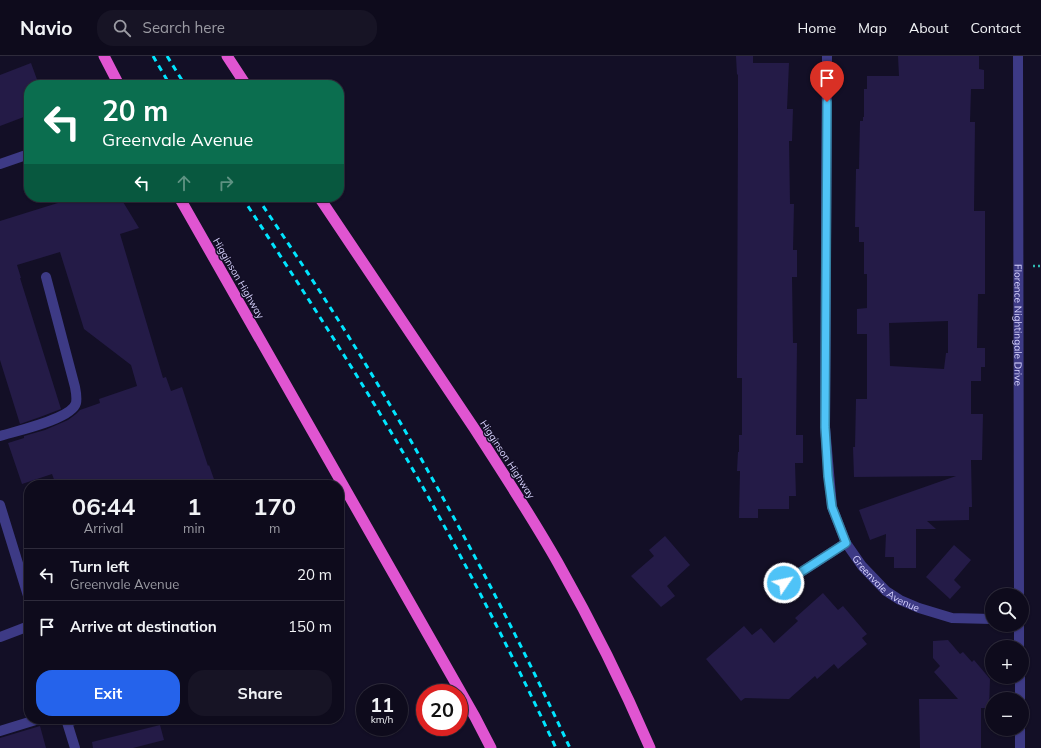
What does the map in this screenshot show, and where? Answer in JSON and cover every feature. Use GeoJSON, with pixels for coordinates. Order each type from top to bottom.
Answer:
{"type":"FeatureCollection","features":[{"type":"Feature","properties":{"kind":"highway"},"geometry":{"type":"LineString","coordinates":[[104,56],[116,80]]}},
{"type":"Feature","properties":{"kind":"highway"},"geometry":{"type":"LineString","coordinates":[[227,56],[243,80]]}},
{"type":"Feature","properties":{"kind":"highway","name":"Higginson Highway"},"geometry":{"type":"LineString","coordinates":[[182,202],[341,480]]}},
{"type":"Feature","properties":{"kind":"highway","name":"Higginson Highway"},"geometry":{"type":"LineString","coordinates":[[323,202],[474,428],[554,555],[595,630],[650,748]]}},
{"type":"Feature","properties":{"kind":"highway","name":"Higginson Highway"},"geometry":{"type":"LineString","coordinates":[[344,485],[491,748]]}},
{"type":"Feature","properties":{"kind":"street","name":"Greenvale Avenue"},"geometry":{"type":"LineString","coordinates":[[827,56],[825,427],[828,476],[832,507],[846,543],[862,566],[886,591],[900,600],[919,608],[952,618],[985,619]]}},
{"type":"Feature","properties":{"kind":"street","name":"Florence Nightingale Drive"},"geometry":{"type":"LineString","coordinates":[[1018,56],[1019,588]]}},
{"type":"Feature","properties":{"kind":"street"},"geometry":{"type":"LineString","coordinates":[[0,164],[24,156]]}},
{"type":"Feature","properties":{"kind":"street"},"geometry":{"type":"LineString","coordinates":[[0,436],[54,420],[69,412],[76,404],[76,387],[46,277]]}},
{"type":"Feature","properties":{"kind":"street"},"geometry":{"type":"LineString","coordinates":[[0,505],[24,583]]}},
{"type":"Feature","properties":{"kind":"street"},"geometry":{"type":"LineString","coordinates":[[784,583],[846,543]]}},
{"type":"Feature","properties":{"kind":"street"},"geometry":{"type":"LineString","coordinates":[[0,637],[24,628]]}},
{"type":"Feature","properties":{"kind":"street"},"geometry":{"type":"LineString","coordinates":[[0,731],[24,724]]}},
{"type":"Feature","properties":{"kind":"street"},"geometry":{"type":"LineString","coordinates":[[67,724],[75,748]]}},
{"type":"Feature","properties":{"kind":"street"},"geometry":{"type":"LineString","coordinates":[[1020,736],[1020,748]]}},
{"type":"Feature","properties":{"kind":"building"},"geometry":{"type":"Polygon","coordinates":[[[736,56],[753,56],[753,63],[789,63],[787,109],[793,109],[792,141],[789,141],[790,204],[794,204],[793,250],[797,250],[797,277],[792,277],[793,343],[797,343],[796,435],[803,435],[803,463],[795,463],[796,496],[789,496],[789,509],[758,509],[758,518],[739,518],[740,471],[737,471],[739,435],[742,435],[742,378],[737,378],[738,74],[737,75],[736,56]]]}},
{"type":"Feature","properties":{"kind":"building"},"geometry":{"type":"Polygon","coordinates":[[[898,56],[979,56],[979,69],[984,70],[984,89],[971,89],[970,122],[975,122],[974,211],[985,211],[985,294],[978,294],[977,348],[985,348],[985,367],[981,367],[981,381],[971,381],[971,414],[983,414],[982,460],[971,460],[972,507],[969,507],[969,520],[927,521],[936,529],[916,529],[916,568],[894,568],[894,557],[885,557],[886,534],[870,540],[859,510],[956,476],[854,477],[853,447],[855,447],[856,399],[867,399],[867,334],[857,334],[857,309],[867,308],[867,274],[864,274],[864,242],[859,242],[859,227],[855,227],[856,169],[859,169],[860,121],[863,121],[864,117],[864,89],[867,89],[867,76],[899,76],[898,56]],[[948,321],[889,323],[890,366],[944,369],[946,353],[948,353],[948,321]]]}},
{"type":"Feature","properties":{"kind":"building"},"geometry":{"type":"Polygon","coordinates":[[[31,63],[37,80],[24,80],[24,117],[0,126],[0,75],[31,63]]]}},
{"type":"Feature","properties":{"kind":"building"},"geometry":{"type":"Polygon","coordinates":[[[61,202],[123,202],[139,228],[120,234],[163,378],[166,377],[171,391],[182,387],[208,466],[209,465],[214,480],[54,480],[52,474],[34,480],[24,480],[24,483],[22,484],[8,443],[68,420],[80,410],[100,403],[99,399],[137,386],[131,365],[84,329],[60,252],[17,265],[61,409],[20,424],[0,360],[0,221],[61,202]]]}},
{"type":"Feature","properties":{"kind":"building"},"geometry":{"type":"Polygon","coordinates":[[[665,536],[690,565],[667,586],[675,596],[661,607],[631,576],[654,556],[649,550],[665,536]]]}},
{"type":"Feature","properties":{"kind":"building"},"geometry":{"type":"Polygon","coordinates":[[[954,545],[971,560],[954,580],[961,587],[950,599],[926,577],[954,545]]]}},
{"type":"Feature","properties":{"kind":"building"},"geometry":{"type":"Polygon","coordinates":[[[823,593],[838,610],[843,606],[867,634],[862,638],[867,644],[838,669],[834,664],[817,679],[815,676],[789,699],[745,698],[741,701],[706,659],[744,626],[752,635],[761,628],[774,643],[798,621],[795,618],[823,593]]]}},
{"type":"Feature","properties":{"kind":"building"},"geometry":{"type":"Polygon","coordinates":[[[948,640],[960,654],[963,652],[972,662],[974,660],[985,673],[985,684],[990,684],[990,692],[985,692],[985,708],[981,708],[981,748],[920,748],[919,699],[958,699],[934,672],[940,666],[933,658],[933,641],[948,640]]]}},
{"type":"Feature","properties":{"kind":"building"},"geometry":{"type":"Polygon","coordinates":[[[160,725],[164,740],[133,748],[93,748],[92,742],[160,725]]]}},
{"type":"Feature","properties":{"kind":"building"},"geometry":{"type":"Polygon","coordinates":[[[40,726],[46,748],[0,748],[0,738],[40,726]]]}},
{"type":"Feature","properties":{"kind":"railway"},"geometry":{"type":"LineString","coordinates":[[153,56],[167,80]]}},
{"type":"Feature","properties":{"kind":"railway"},"geometry":{"type":"LineString","coordinates":[[167,56],[182,80]]}},
{"type":"Feature","properties":{"kind":"railway"},"geometry":{"type":"LineString","coordinates":[[245,202],[370,397],[418,479],[486,605],[556,748]]}},
{"type":"Feature","properties":{"kind":"railway"},"geometry":{"type":"LineString","coordinates":[[260,202],[348,335],[444,499],[521,647],[570,748]]}},
{"type":"Feature","properties":{"kind":"route"},"geometry":{"type":"LineString","coordinates":[[784,583],[832,550],[846,543],[832,507],[828,476],[825,427],[827,102]]}}]}
